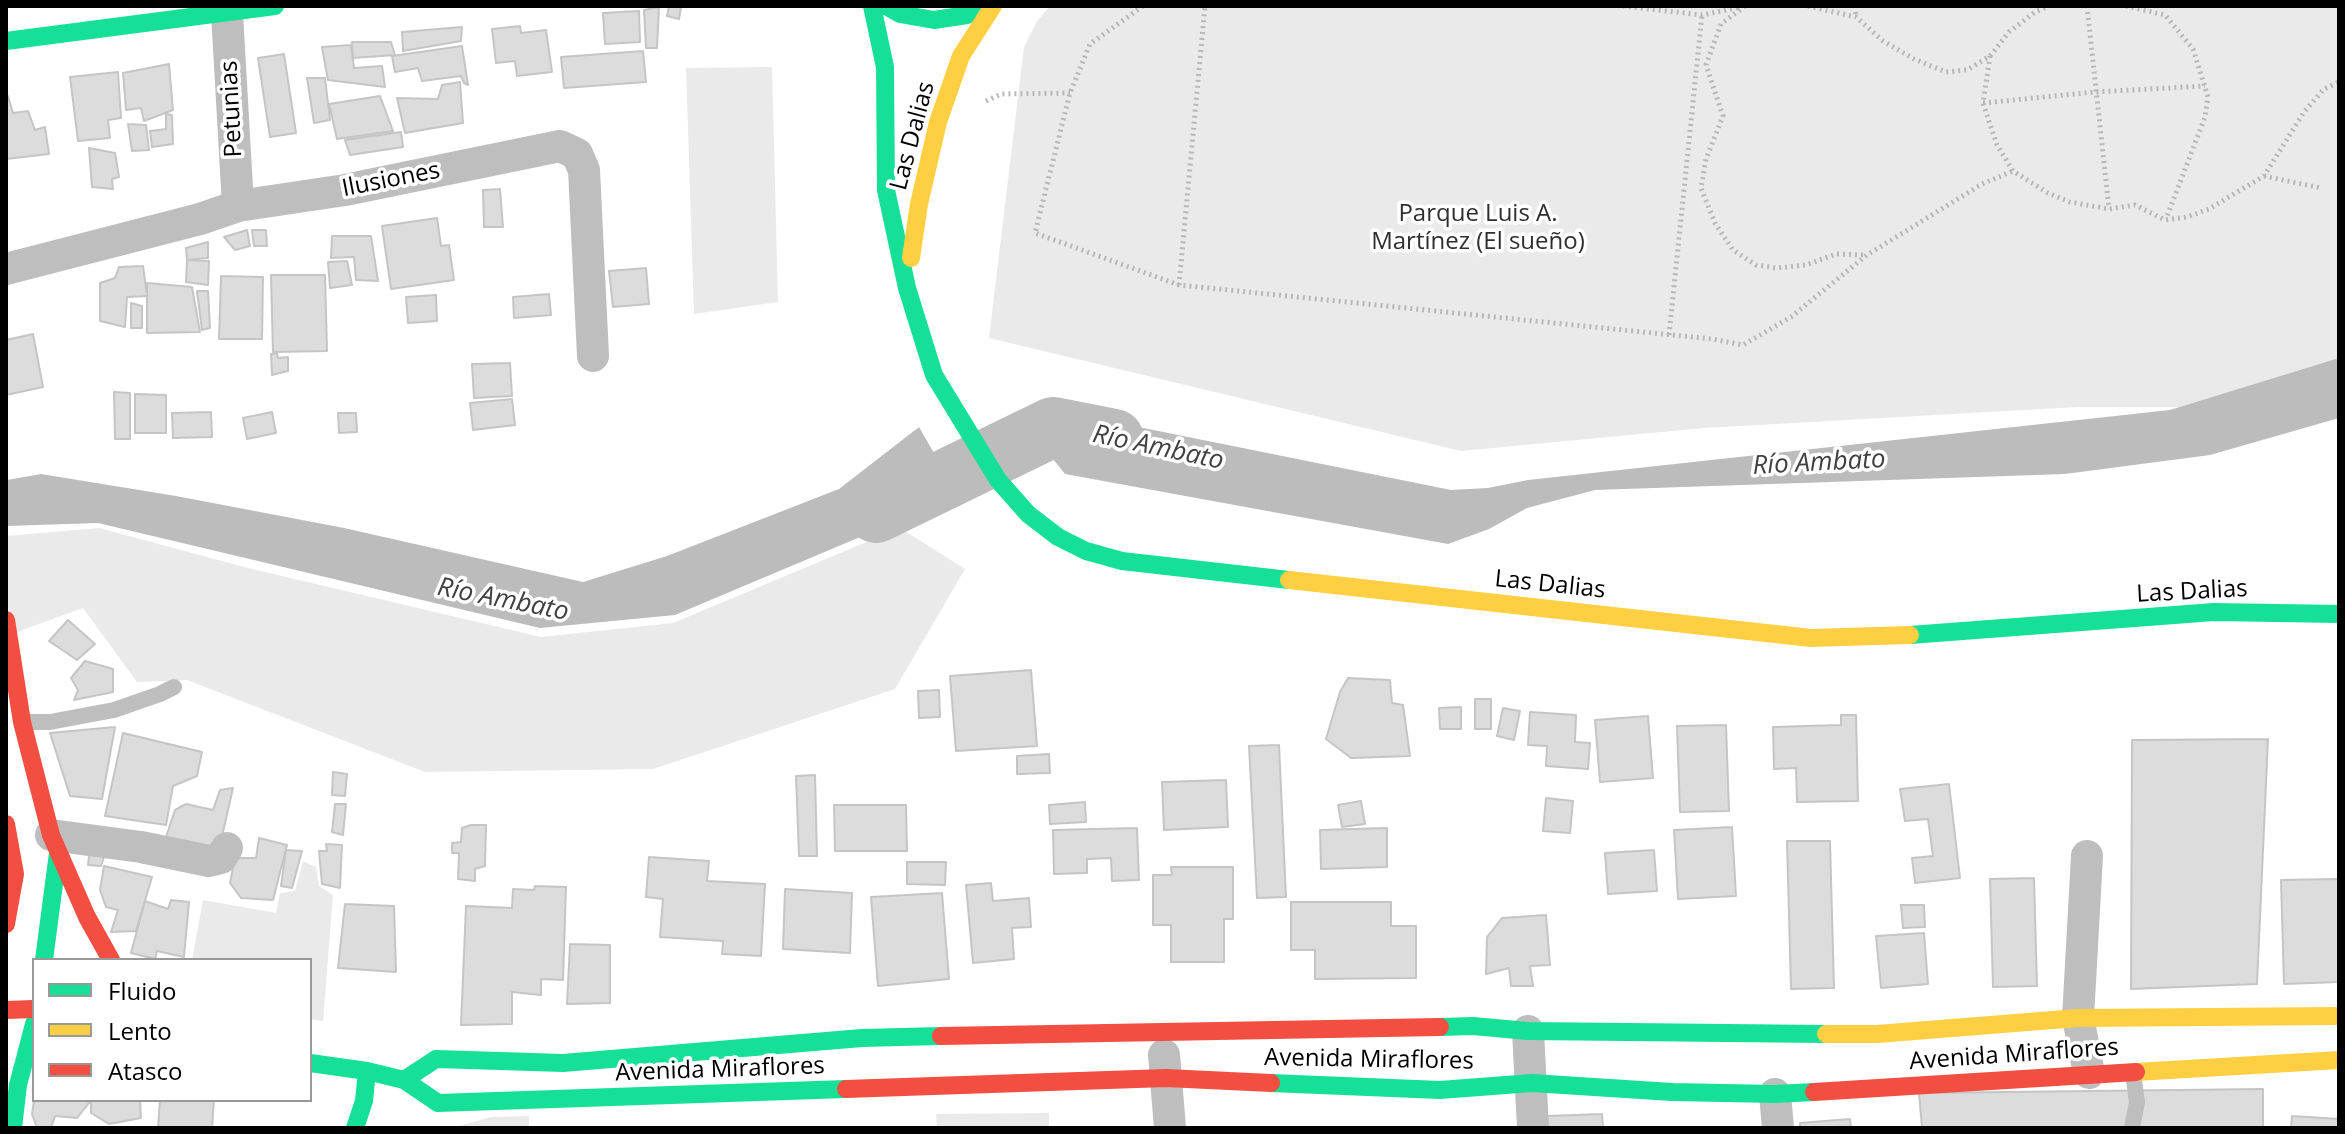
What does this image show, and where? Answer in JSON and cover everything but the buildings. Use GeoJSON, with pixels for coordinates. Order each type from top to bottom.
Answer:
{"type":"FeatureCollection","features":[{"type":"Feature","properties":{"kind":"main road"},"geometry":{"type":"LineString","coordinates":[[6,41],[275,6]]}},
{"type":"Feature","properties":{"kind":"main road","name":"Las Dalias"},"geometry":{"type":"LineString","coordinates":[[872,6],[885,67],[886,190],[907,288],[934,375],[998,480],[1028,514],[1058,537],[1086,551],[1122,561],[1811,638],[1873,638],[2214,612],[2339,614]]}},
{"type":"Feature","properties":{"kind":"main road"},"geometry":{"type":"LineString","coordinates":[[886,6],[900,14],[934,20],[967,15],[984,6]]}},
{"type":"Feature","properties":{"kind":"main road","name":"Las Dalias"},"geometry":{"type":"LineString","coordinates":[[907,288],[919,204],[938,122],[961,56],[993,6]]}},
{"type":"Feature","properties":{"kind":"main road"},"geometry":{"type":"LineString","coordinates":[[6,620],[22,722],[55,844],[87,917],[110,958]]}},
{"type":"Feature","properties":{"kind":"main road"},"geometry":{"type":"LineString","coordinates":[[6,824],[15,874],[6,924]]}},
{"type":"Feature","properties":{"kind":"main road"},"geometry":{"type":"LineString","coordinates":[[44,958],[55,844]]}},
{"type":"Feature","properties":{"kind":"main road"},"geometry":{"type":"LineString","coordinates":[[6,1010],[32,1009]]}},
{"type":"Feature","properties":{"kind":"main road","name":"Avenida Miraflores"},"geometry":{"type":"LineString","coordinates":[[404,1080],[436,1059],[563,1063],[862,1051],[1162,1030],[1473,1026],[1671,1040],[1877,1034],[2078,1018],[2339,1016]]}},
{"type":"Feature","properties":{"kind":"main road"},"geometry":{"type":"LineString","coordinates":[[13,1128],[18,1085],[32,1032]]}},
{"type":"Feature","properties":{"kind":"main road"},"geometry":{"type":"LineString","coordinates":[[861,1090],[862,1051]]}},
{"type":"Feature","properties":{"kind":"main road","name":"Avenida Miraflores"},"geometry":{"type":"LineString","coordinates":[[312,1063],[404,1080],[438,1103],[1166,1078],[1440,1090],[1532,1083],[1672,1085],[1775,1094],[2339,1060]]}},
{"type":"Feature","properties":{"kind":"main road"},"geometry":{"type":"LineString","coordinates":[[355,1128],[364,1101],[367,1071]]}},
{"type":"Feature","properties":{"kind":"street","name":"Petunias"},"geometry":{"type":"LineString","coordinates":[[227,13],[238,206]]}},
{"type":"Feature","properties":{"kind":"street","name":"Ilusiones"},"geometry":{"type":"LineString","coordinates":[[6,269],[200,219],[238,206],[345,190],[560,146],[577,154],[584,170],[593,356]]}},
{"type":"Feature","properties":{"kind":"street"},"geometry":{"type":"LineString","coordinates":[[55,844],[113,842],[209,861],[221,858],[227,848]]}},
{"type":"Feature","properties":{"kind":"street"},"geometry":{"type":"LineString","coordinates":[[2087,856],[2078,1018],[2089,1073]]}},
{"type":"Feature","properties":{"kind":"street"},"geometry":{"type":"LineString","coordinates":[[1162,1030],[1170,1128]]}},
{"type":"Feature","properties":{"kind":"street"},"geometry":{"type":"LineString","coordinates":[[1528,1031],[1533,1128]]}},
{"type":"Feature","properties":{"kind":"street"},"geometry":{"type":"LineString","coordinates":[[1877,1034],[1885,1088]]}},
{"type":"Feature","properties":{"kind":"street"},"geometry":{"type":"LineString","coordinates":[[1775,1094],[1778,1128]]}},
{"type":"Feature","properties":{"kind":"lane"},"geometry":{"type":"LineString","coordinates":[[22,722],[50,722],[114,710],[174,687]]}},
{"type":"Feature","properties":{"kind":"lane"},"geometry":{"type":"LineString","coordinates":[[2132,1071],[2137,1102],[2132,1128]]}},
{"type":"Feature","properties":{"kind":"path"},"geometry":{"type":"LineString","coordinates":[[1143,6],[1090,44],[1070,93],[1035,233],[1179,285],[1743,345],[1791,317],[1867,255],[1982,184],[2013,171]]}},
{"type":"Feature","properties":{"kind":"path"},"geometry":{"type":"LineString","coordinates":[[1179,285],[1205,6]]}},
{"type":"Feature","properties":{"kind":"path"},"geometry":{"type":"LineString","coordinates":[[1623,6],[1702,15],[1746,6]]}},
{"type":"Feature","properties":{"kind":"path"},"geometry":{"type":"LineString","coordinates":[[1746,6],[1721,24],[1706,65],[1723,116],[1706,159],[1701,188],[1715,223],[1733,250],[1756,265],[1777,268],[1806,265],[1836,254],[1867,255]]}},
{"type":"Feature","properties":{"kind":"path"},"geometry":{"type":"LineString","coordinates":[[1808,6],[1856,17],[1883,41],[1914,59],[1946,72],[1967,70],[1990,56],[2009,32],[2035,12],[2049,6]]}},
{"type":"Feature","properties":{"kind":"path"},"geometry":{"type":"LineString","coordinates":[[1855,6],[1856,17]]}},
{"type":"Feature","properties":{"kind":"path"},"geometry":{"type":"LineString","coordinates":[[2087,6],[2109,209]]}},
{"type":"Feature","properties":{"kind":"path"},"geometry":{"type":"LineString","coordinates":[[2126,6],[2165,15],[2193,49],[2208,97],[2205,117],[2165,220]]}},
{"type":"Feature","properties":{"kind":"path"},"geometry":{"type":"LineString","coordinates":[[1669,335],[1702,15]]}},
{"type":"Feature","properties":{"kind":"path"},"geometry":{"type":"LineString","coordinates":[[1990,56],[1983,103],[1997,145],[2013,171],[2048,193],[2070,202],[2109,209],[2135,205],[2165,220],[2187,217],[2209,209],[2264,176],[2304,112],[2324,89],[2339,82]]}},
{"type":"Feature","properties":{"kind":"path"},"geometry":{"type":"LineString","coordinates":[[1983,103],[2095,92],[2205,86]]}},
{"type":"Feature","properties":{"kind":"path"},"geometry":{"type":"LineString","coordinates":[[938,122],[1001,94],[1070,93]]}},
{"type":"Feature","properties":{"kind":"path"},"geometry":{"type":"LineString","coordinates":[[2264,176],[2321,188]]}},
{"type":"Feature","properties":{"kind":"green space","name":"Parque Luis A. Martínez (El sueño)"},"geometry":{"type":"Polygon","coordinates":[[[1050,6],[2339,6],[2339,407],[2078,407],[1704,428],[1461,451],[989,338],[1024,47],[1037,21],[1050,6]]]}},
{"type":"Feature","properties":{"kind":"green space"},"geometry":{"type":"Polygon","coordinates":[[[772,67],[778,302],[694,314],[686,68],[772,67]]]}},
{"type":"Feature","properties":{"kind":"green space"},"geometry":{"type":"Polygon","coordinates":[[[99,528],[248,568],[541,637],[673,623],[900,528],[965,569],[895,689],[653,769],[425,772],[187,680],[137,682],[83,608],[14,633],[6,598],[6,536],[99,528]]]}},
{"type":"Feature","properties":{"kind":"green space"},"geometry":{"type":"Polygon","coordinates":[[[303,861],[316,867],[319,886],[333,895],[323,1021],[312,1019],[312,958],[192,958],[203,900],[276,913],[280,893],[295,891],[303,861]]]}},
{"type":"Feature","properties":{"kind":"green space"},"geometry":{"type":"Polygon","coordinates":[[[1049,1113],[1049,1128],[937,1128],[936,1114],[1049,1113]]]}},
{"type":"Feature","properties":{"kind":"green space"},"geometry":{"type":"Polygon","coordinates":[[[529,1116],[529,1128],[452,1128],[491,1117],[529,1116]]]}},
{"type":"Feature","properties":{"kind":"water"},"geometry":{"type":"Polygon","coordinates":[[[2339,358],[2339,418],[2210,455],[2065,474],[1595,490],[1527,508],[1489,529],[1448,544],[1065,474],[1023,422],[1059,411],[1451,490],[2170,410],[2339,358]]]}},
{"type":"Feature","properties":{"kind":"water"},"geometry":{"type":"Polygon","coordinates":[[[919,427],[953,486],[891,524],[675,615],[540,628],[98,523],[6,526],[7,480],[41,474],[344,528],[583,582],[667,556],[839,489],[919,427]]]}},
{"type":"Feature","properties":{"kind":"waterway","name":"Río Ambato"},"geometry":{"type":"LineString","coordinates":[[876,513],[1053,427],[1114,439]]}},
{"type":"Feature","properties":{"kind":"traffic: fast"},"geometry":{"type":"LineString","coordinates":[[6,41],[275,6]]}},
{"type":"Feature","properties":{"kind":"traffic: fast"},"geometry":{"type":"LineString","coordinates":[[872,6],[885,67],[886,190],[907,288],[934,375],[998,480],[1028,514],[1058,537],[1086,551],[1122,561],[1289,580]]}},
{"type":"Feature","properties":{"kind":"traffic: fast"},"geometry":{"type":"LineString","coordinates":[[886,6],[900,14],[934,20],[967,15],[984,6]]}},
{"type":"Feature","properties":{"kind":"traffic: fast"},"geometry":{"type":"LineString","coordinates":[[1910,635],[2214,612],[2339,614]]}},
{"type":"Feature","properties":{"kind":"traffic: fast"},"geometry":{"type":"LineString","coordinates":[[44,958],[58,853]]}},
{"type":"Feature","properties":{"kind":"traffic: fast"},"geometry":{"type":"LineString","coordinates":[[1440,1027],[1473,1026],[1528,1031],[1826,1034]]}},
{"type":"Feature","properties":{"kind":"traffic: fast"},"geometry":{"type":"LineString","coordinates":[[13,1128],[18,1085],[32,1032]]}},
{"type":"Feature","properties":{"kind":"traffic: fast"},"geometry":{"type":"LineString","coordinates":[[404,1080],[436,1059],[563,1063],[862,1038],[941,1036]]}},
{"type":"Feature","properties":{"kind":"traffic: fast"},"geometry":{"type":"LineString","coordinates":[[312,1063],[404,1080],[438,1103],[846,1089]]}},
{"type":"Feature","properties":{"kind":"traffic: fast"},"geometry":{"type":"LineString","coordinates":[[355,1128],[364,1101],[367,1071]]}},
{"type":"Feature","properties":{"kind":"traffic: fast"},"geometry":{"type":"LineString","coordinates":[[1271,1083],[1440,1090],[1532,1083],[1672,1092],[1814,1092]]}},
{"type":"Feature","properties":{"kind":"traffic: slow"},"geometry":{"type":"LineString","coordinates":[[911,258],[919,204],[938,122],[961,56],[993,6]]}},
{"type":"Feature","properties":{"kind":"traffic: slow"},"geometry":{"type":"LineString","coordinates":[[1289,580],[1811,638],[1910,635]]}},
{"type":"Feature","properties":{"kind":"traffic: slow"},"geometry":{"type":"LineString","coordinates":[[1826,1034],[1877,1034],[2078,1018],[2339,1016]]}},
{"type":"Feature","properties":{"kind":"traffic: slow"},"geometry":{"type":"LineString","coordinates":[[2136,1072],[2339,1060]]}},
{"type":"Feature","properties":{"kind":"traffic: jam"},"geometry":{"type":"LineString","coordinates":[[6,620],[22,722],[51,835],[87,917],[110,958]]}},
{"type":"Feature","properties":{"kind":"traffic: jam"},"geometry":{"type":"LineString","coordinates":[[6,824],[15,874],[6,924]]}},
{"type":"Feature","properties":{"kind":"traffic: jam"},"geometry":{"type":"LineString","coordinates":[[6,1010],[32,1009]]}},
{"type":"Feature","properties":{"kind":"traffic: jam"},"geometry":{"type":"LineString","coordinates":[[941,1036],[1440,1027]]}},
{"type":"Feature","properties":{"kind":"traffic: jam"},"geometry":{"type":"LineString","coordinates":[[1814,1092],[2136,1072]]}},
{"type":"Feature","properties":{"kind":"traffic: jam"},"geometry":{"type":"LineString","coordinates":[[846,1089],[1166,1078],[1271,1083]]}}]}
